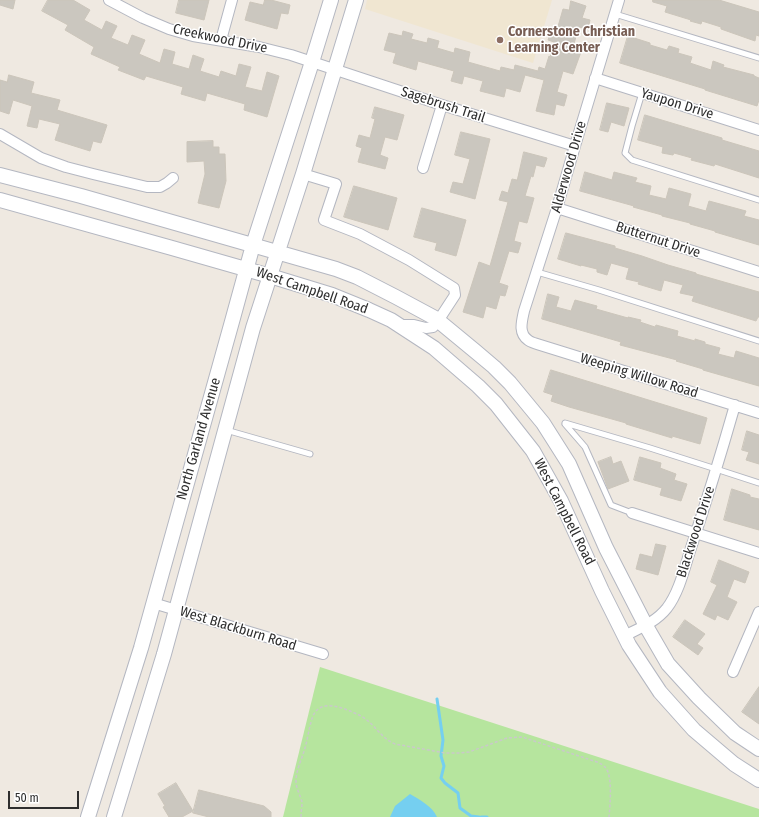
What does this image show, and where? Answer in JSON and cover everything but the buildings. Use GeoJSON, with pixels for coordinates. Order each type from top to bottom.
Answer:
{"type":"FeatureCollection","features":[{"type":"Feature","properties":{"kind":"main road","name":"North Garland Avenue"},"geometry":{"type":"LineString","coordinates":[[88,817],[141,648],[253,245],[331,0]]}},
{"type":"Feature","properties":{"kind":"main road","name":"North Garland Avenue"},"geometry":{"type":"LineString","coordinates":[[114,817],[164,654],[253,328],[303,174],[356,0]]}},
{"type":"Feature","properties":{"kind":"main road","name":"West Campbell Road"},"geometry":{"type":"LineString","coordinates":[[0,175],[81,196],[336,269],[357,277],[396,296],[438,321],[494,367],[510,383],[543,423],[569,464],[606,548],[646,626],[668,664],[699,698],[735,733],[759,749]]}},
{"type":"Feature","properties":{"kind":"main road","name":"West Campbell Road"},"geometry":{"type":"LineString","coordinates":[[0,200],[246,269],[338,297],[391,320],[434,348],[478,386],[496,404],[533,451],[561,501],[628,645],[660,692],[694,730],[734,764],[759,780]]}},
{"type":"Feature","properties":{"kind":"main road"},"geometry":{"type":"LineString","coordinates":[[554,488],[576,479]]}},
{"type":"Feature","properties":{"kind":"street","name":"Creekwood Drive"},"geometry":{"type":"LineString","coordinates":[[110,0],[143,18],[169,29],[193,36],[259,47],[312,62]]}},
{"type":"Feature","properties":{"kind":"street"},"geometry":{"type":"LineString","coordinates":[[221,40],[232,0]]}},
{"type":"Feature","properties":{"kind":"street","name":"Alderwood Drive"},"geometry":{"type":"LineString","coordinates":[[522,333],[524,311],[557,208],[619,0]]}},
{"type":"Feature","properties":{"kind":"street","name":"Sagebrush Trail"},"geometry":{"type":"LineString","coordinates":[[312,62],[442,105],[575,146]]}},
{"type":"Feature","properties":{"kind":"street","name":"Yaupon Drive"},"geometry":{"type":"LineString","coordinates":[[595,78],[759,130]]}},
{"type":"Feature","properties":{"kind":"street"},"geometry":{"type":"LineString","coordinates":[[423,168],[442,105]]}},
{"type":"Feature","properties":{"kind":"street"},"geometry":{"type":"LineString","coordinates":[[0,134],[46,160],[93,174],[147,187],[160,187],[173,178]]}},
{"type":"Feature","properties":{"kind":"street"},"geometry":{"type":"LineString","coordinates":[[303,174],[336,184],[324,220],[360,234],[409,260],[454,288],[455,295],[433,327],[426,328],[414,325],[398,325]]}},
{"type":"Feature","properties":{"kind":"street","name":"Butternut Drive"},"geometry":{"type":"LineString","coordinates":[[557,208],[759,272]]}},
{"type":"Feature","properties":{"kind":"street","name":"Weeping Willow Road"},"geometry":{"type":"LineString","coordinates":[[522,333],[528,340],[537,344],[759,412]]}},
{"type":"Feature","properties":{"kind":"street","name":"Blackwood Drive"},"geometry":{"type":"LineString","coordinates":[[624,636],[646,626],[658,617],[668,607],[676,592],[696,534],[735,405]]}},
{"type":"Feature","properties":{"kind":"street"},"geometry":{"type":"LineString","coordinates":[[632,513],[759,553]]}},
{"type":"Feature","properties":{"kind":"street","name":"West Blackburn Road"},"geometry":{"type":"LineString","coordinates":[[153,603],[323,654]]}},
{"type":"Feature","properties":{"kind":"street"},"geometry":{"type":"LineString","coordinates":[[733,672],[759,612]]}},
{"type":"Feature","properties":{"kind":"lane"},"geometry":{"type":"LineString","coordinates":[[615,14],[759,58]]}},
{"type":"Feature","properties":{"kind":"lane"},"geometry":{"type":"LineString","coordinates":[[642,93],[625,153],[632,160],[759,200]]}},
{"type":"Feature","properties":{"kind":"lane"},"geometry":{"type":"LineString","coordinates":[[537,272],[599,290],[759,341]]}},
{"type":"Feature","properties":{"kind":"lane"},"geometry":{"type":"LineString","coordinates":[[632,513],[611,505],[585,447],[564,423],[650,448],[759,483]]}},
{"type":"Feature","properties":{"kind":"lane"},"geometry":{"type":"LineString","coordinates":[[225,430],[310,454]]}},
{"type":"Feature","properties":{"kind":"path"},"geometry":{"type":"LineString","coordinates":[[301,817],[302,803],[297,788],[297,774],[305,749],[312,717],[320,707],[325,706],[336,707],[365,718],[384,738],[395,744],[445,753],[460,753],[470,752],[499,740],[522,737],[597,762],[605,767],[609,775],[610,817]]}},
{"type":"Feature","properties":{"kind":"shaded area","name":"Cornerstone Christian Learning Center"},"geometry":{"type":"Polygon","coordinates":[[[367,0],[552,0],[533,63],[365,9],[367,0]]]}},
{"type":"Feature","properties":{"kind":"green space"},"geometry":{"type":"Polygon","coordinates":[[[320,667],[759,809],[759,817],[283,817],[320,667]]]}},
{"type":"Feature","properties":{"kind":"water"},"geometry":{"type":"Polygon","coordinates":[[[410,794],[429,806],[437,817],[390,817],[395,806],[410,794]]]}},
{"type":"Feature","properties":{"kind":"waterway"},"geometry":{"type":"LineString","coordinates":[[437,699],[443,740],[441,756],[444,766],[441,778],[458,793],[460,808],[471,816],[479,817]]}},
{"type":"Feature","properties":{"kind":"waterway"},"geometry":{"type":"LineString","coordinates":[[481,817],[487,817]]}},
{"type":"Feature","properties":{"kind":"place","name":"Cornerstone Christian Learning Center"},"geometry":{"type":"Point","coordinates":[500,40]}}]}
